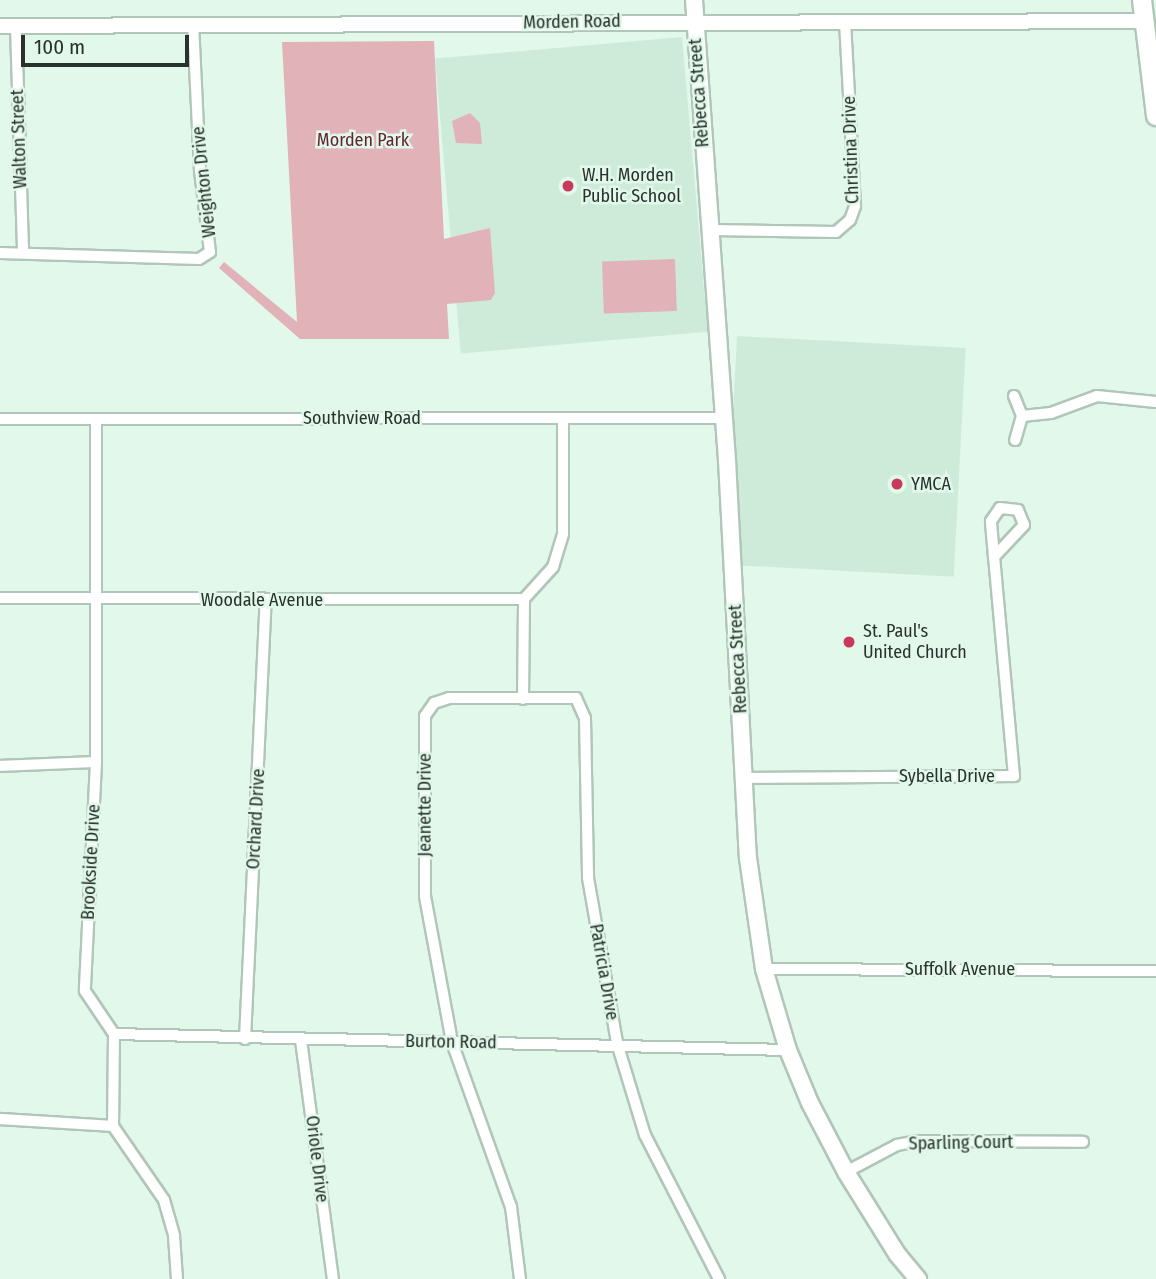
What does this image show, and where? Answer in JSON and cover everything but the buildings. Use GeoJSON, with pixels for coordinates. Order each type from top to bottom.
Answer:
{"type":"FeatureCollection","features":[{"type":"Feature","properties":{"kind":"main road","name":"Rebecca Street"},"geometry":{"type":"LineString","coordinates":[[694,0],[723,418],[748,858],[764,969],[788,1050],[846,1172],[918,1279]]}},
{"type":"Feature","properties":{"kind":"main road"},"geometry":{"type":"LineString","coordinates":[[1142,0],[1156,116]]}},
{"type":"Feature","properties":{"kind":"street","name":"Morden Road"},"geometry":{"type":"LineString","coordinates":[[0,26],[845,20],[1144,21]]}},
{"type":"Feature","properties":{"kind":"street","name":"Christina Drive"},"geometry":{"type":"LineString","coordinates":[[711,230],[836,232],[850,220],[855,206],[845,20]]}},
{"type":"Feature","properties":{"kind":"street","name":"Weighton Drive"},"geometry":{"type":"LineString","coordinates":[[0,253],[199,259],[210,252],[201,171],[193,25]]}},
{"type":"Feature","properties":{"kind":"street","name":"Walton Street"},"geometry":{"type":"LineString","coordinates":[[16,26],[23,253]]}},
{"type":"Feature","properties":{"kind":"street"},"geometry":{"type":"LineString","coordinates":[[1014,396],[1022,416],[1015,440]]}},
{"type":"Feature","properties":{"kind":"street"},"geometry":{"type":"LineString","coordinates":[[1022,416],[1051,413],[1097,396],[1156,402]]}},
{"type":"Feature","properties":{"kind":"street","name":"Southview Road"},"geometry":{"type":"LineString","coordinates":[[0,419],[723,418]]}},
{"type":"Feature","properties":{"kind":"street","name":"Brookside Drive"},"geometry":{"type":"LineString","coordinates":[[96,419],[96,762],[85,990],[114,1034]]}},
{"type":"Feature","properties":{"kind":"street"},"geometry":{"type":"LineString","coordinates":[[523,699],[524,599],[553,567],[563,534],[563,419]]}},
{"type":"Feature","properties":{"kind":"street","name":"Sybella Drive"},"geometry":{"type":"LineString","coordinates":[[745,778],[1014,776],[994,557],[992,517],[1000,508],[1015,509],[1023,519],[1023,529],[994,557]]}},
{"type":"Feature","properties":{"kind":"street","name":"Woodale Avenue"},"geometry":{"type":"LineString","coordinates":[[0,598],[524,599]]}},
{"type":"Feature","properties":{"kind":"street","name":"Orchard Drive"},"geometry":{"type":"LineString","coordinates":[[245,1039],[266,600]]}},
{"type":"Feature","properties":{"kind":"street","name":"Jeanette Drive"},"geometry":{"type":"LineString","coordinates":[[520,1279],[511,1207],[452,1042],[425,895],[425,716],[434,703],[449,698],[523,699]]}},
{"type":"Feature","properties":{"kind":"street","name":"Patricia Drive"},"geometry":{"type":"LineString","coordinates":[[523,699],[576,698],[585,718],[588,878],[617,1043],[645,1135],[719,1279]]}},
{"type":"Feature","properties":{"kind":"street"},"geometry":{"type":"LineString","coordinates":[[0,766],[96,762]]}},
{"type":"Feature","properties":{"kind":"street","name":"Suffolk Avenue"},"geometry":{"type":"LineString","coordinates":[[764,969],[1156,971]]}},
{"type":"Feature","properties":{"kind":"street"},"geometry":{"type":"LineString","coordinates":[[114,1034],[113,1126],[164,1200],[174,1236],[177,1279]]}},
{"type":"Feature","properties":{"kind":"street","name":"Burton Road"},"geometry":{"type":"LineString","coordinates":[[114,1034],[245,1039],[617,1043],[788,1050]]}},
{"type":"Feature","properties":{"kind":"street","name":"Oriole Drive"},"geometry":{"type":"LineString","coordinates":[[301,1040],[333,1279]]}},
{"type":"Feature","properties":{"kind":"street"},"geometry":{"type":"LineString","coordinates":[[0,1119],[113,1126]]}},
{"type":"Feature","properties":{"kind":"street","name":"Sparling Court"},"geometry":{"type":"LineString","coordinates":[[846,1172],[897,1144],[917,1141],[1083,1142]]}},
{"type":"Feature","properties":{"kind":"shaded area","name":"W.H. Morden Public School"},"geometry":{"type":"Polygon","coordinates":[[[682,37],[708,332],[461,353],[435,59],[682,37]]]}},
{"type":"Feature","properties":{"kind":"shaded area"},"geometry":{"type":"Polygon","coordinates":[[[737,336],[966,348],[954,577],[725,565],[737,336]]]}},
{"type":"Feature","properties":{"kind":"green space","name":"Morden Park"},"geometry":{"type":"Polygon","coordinates":[[[434,41],[444,239],[490,228],[495,293],[491,300],[447,304],[449,339],[300,339],[219,268],[224,262],[297,322],[282,42],[434,41]]]}},
{"type":"Feature","properties":{"kind":"green space"},"geometry":{"type":"Polygon","coordinates":[[[470,113],[480,123],[482,144],[456,143],[452,121],[470,113]]]}},
{"type":"Feature","properties":{"kind":"green space"},"geometry":{"type":"Polygon","coordinates":[[[675,259],[677,311],[604,314],[602,262],[675,259]]]}},
{"type":"Feature","properties":{"kind":"place","name":"W.H. Morden Public School"},"geometry":{"type":"Point","coordinates":[568,186]}},
{"type":"Feature","properties":{"kind":"place","name":"YMCA"},"geometry":{"type":"Point","coordinates":[897,484]}},
{"type":"Feature","properties":{"kind":"place","name":"St. Paul's United Church"},"geometry":{"type":"Point","coordinates":[849,642]}}]}
